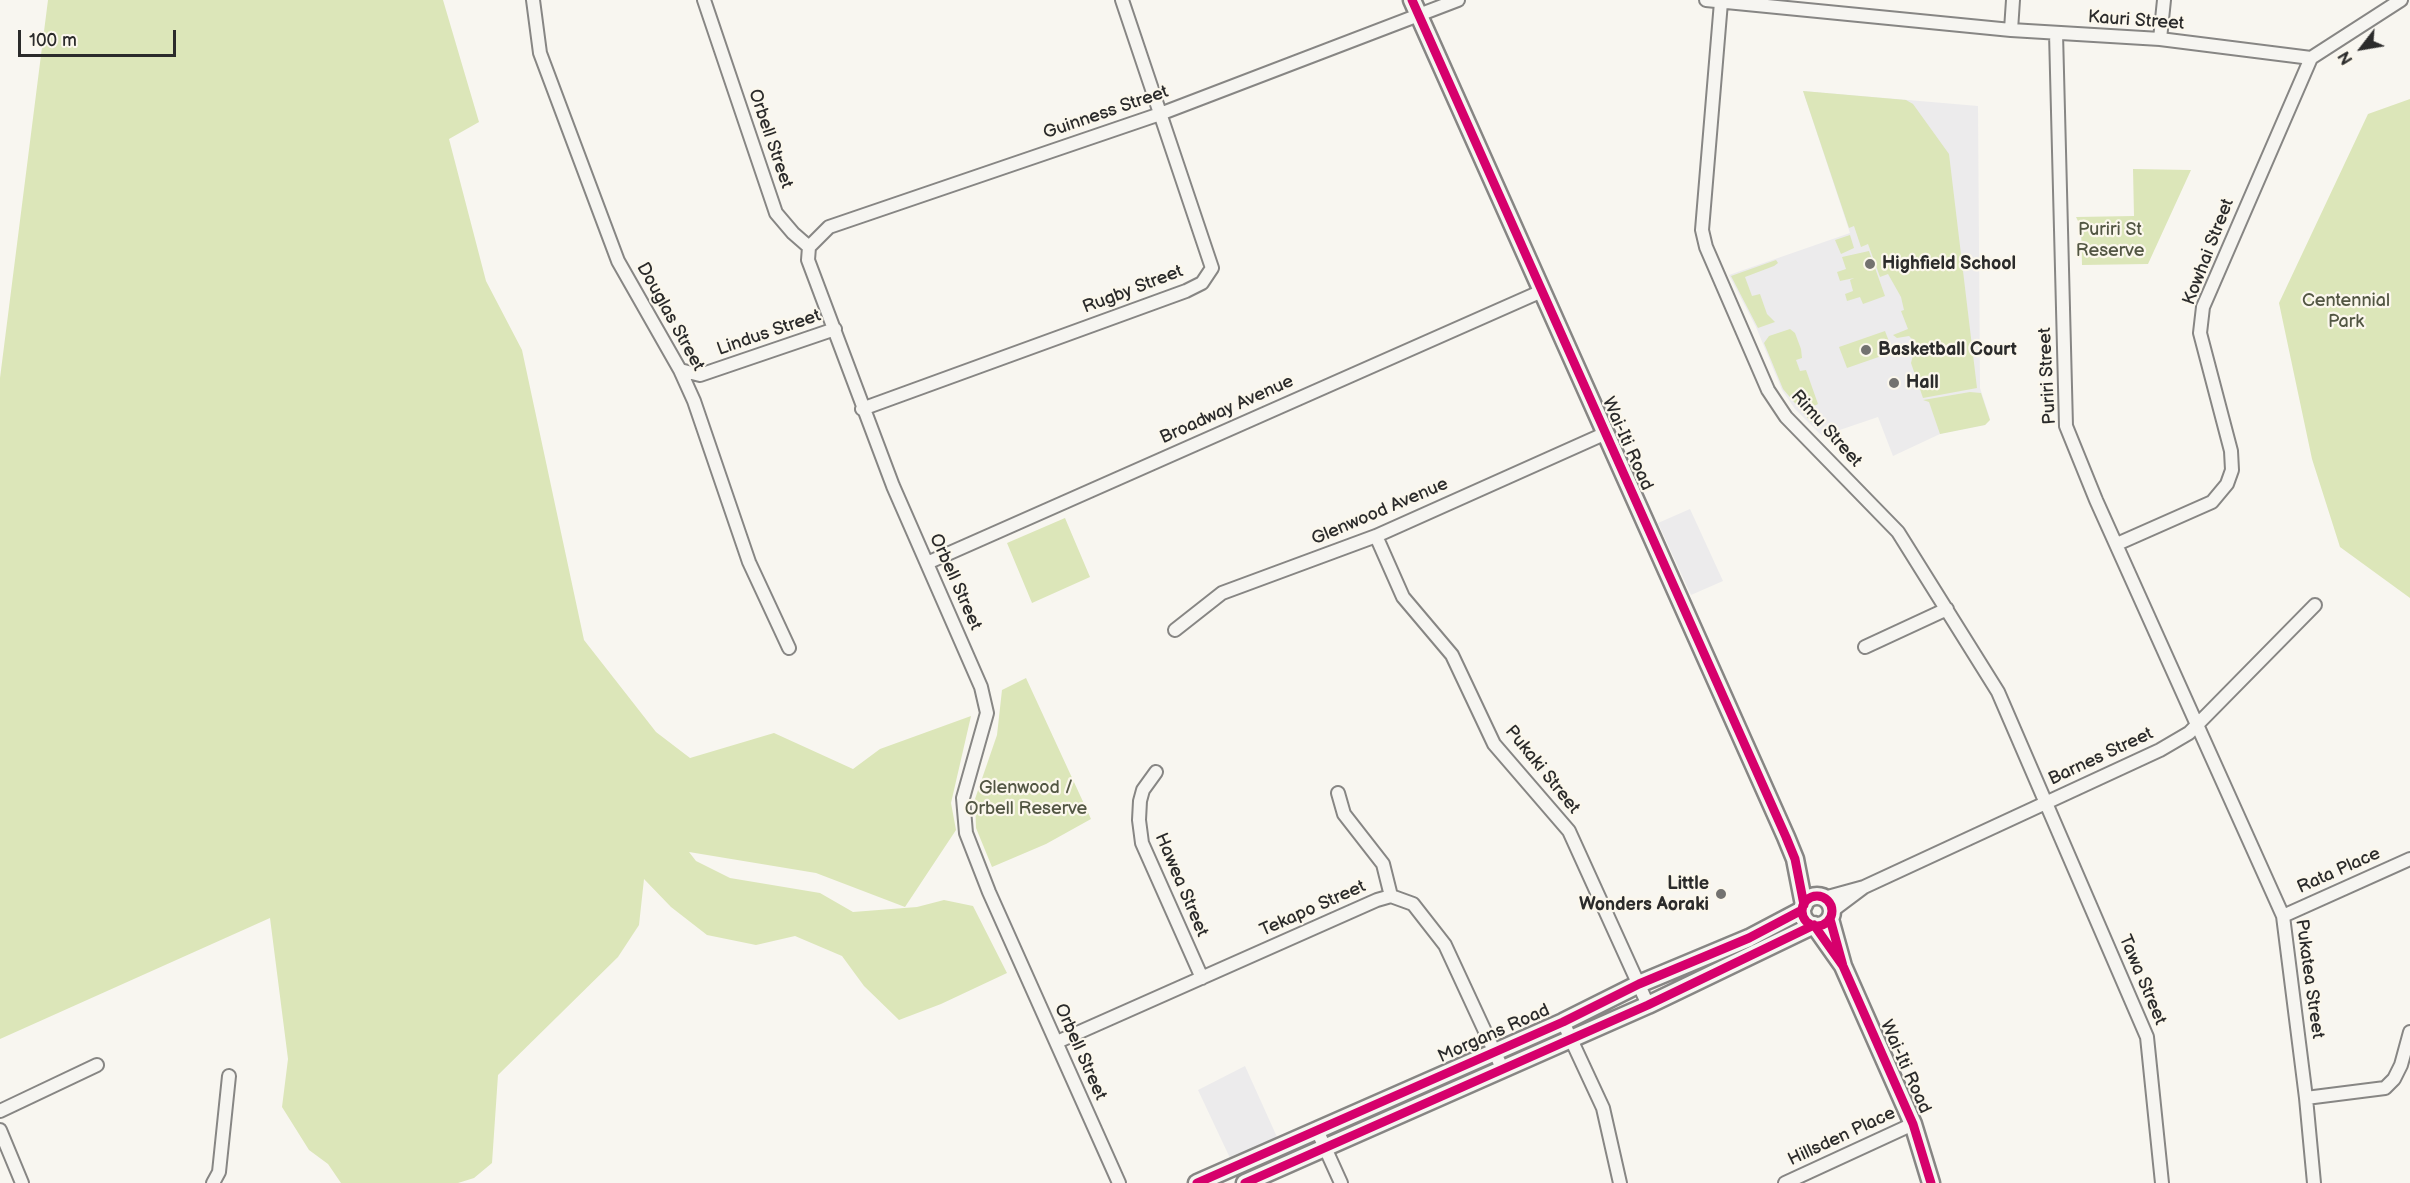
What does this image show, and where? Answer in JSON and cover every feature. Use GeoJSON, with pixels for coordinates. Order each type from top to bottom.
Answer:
{"type":"FeatureCollection","features":[{"type":"Feature","properties":{"kind":"street","name":"Douglas Street"},"geometry":{"type":"LineString","coordinates":[[533,0],[540,53],[618,261],[680,370],[694,401],[749,562],[789,648]]}},
{"type":"Feature","properties":{"kind":"street","name":"Orbell Street"},"geometry":{"type":"LineString","coordinates":[[704,0],[777,213],[793,233],[809,247],[808,260],[835,329],[862,409],[978,678],[986,707],[984,730],[963,798],[966,833],[989,892],[1119,1183]]}},
{"type":"Feature","properties":{"kind":"street","name":"Rugby Street"},"geometry":{"type":"LineString","coordinates":[[862,409],[1202,283],[1212,268],[1122,0]]}},
{"type":"Feature","properties":{"kind":"street","name":"Wai-Iti Road"},"geometry":{"type":"LineString","coordinates":[[1412,0],[1795,859],[1827,906],[1843,966],[1913,1124],[1931,1183]]}},
{"type":"Feature","properties":{"kind":"street"},"geometry":{"type":"LineString","coordinates":[[1419,17],[1458,0]]}},
{"type":"Feature","properties":{"kind":"street","name":"Kauri Street"},"geometry":{"type":"LineString","coordinates":[[1706,0],[1764,3],[2011,30],[2160,39],[2311,58]]}},
{"type":"Feature","properties":{"kind":"street"},"geometry":{"type":"LineString","coordinates":[[2011,30],[2013,0]]}},
{"type":"Feature","properties":{"kind":"street"},"geometry":{"type":"LineString","coordinates":[[2160,39],[2164,0]]}},
{"type":"Feature","properties":{"kind":"street"},"geometry":{"type":"LineString","coordinates":[[2311,58],[2401,0]]}},
{"type":"Feature","properties":{"kind":"street","name":"Rimu Street"},"geometry":{"type":"LineString","coordinates":[[1721,2],[1702,230],[1706,247],[1768,390],[1786,417],[1898,532],[1998,693],[2046,802]]}},
{"type":"Feature","properties":{"kind":"street","name":"Guinness Street"},"geometry":{"type":"LineString","coordinates":[[809,247],[829,227],[1160,114],[1419,17]]}},
{"type":"Feature","properties":{"kind":"street","name":"Puriri Street"},"geometry":{"type":"LineString","coordinates":[[2056,33],[2066,426],[2199,725]]}},
{"type":"Feature","properties":{"kind":"street","name":"Kowhai Street"},"geometry":{"type":"LineString","coordinates":[[2117,544],[2212,502],[2227,484],[2232,470],[2230,451],[2200,333],[2204,307],[2311,58]]}},
{"type":"Feature","properties":{"kind":"street","name":"Broadway Avenue"},"geometry":{"type":"LineString","coordinates":[[927,563],[1542,291]]}},
{"type":"Feature","properties":{"kind":"street","name":"Lindus Street"},"geometry":{"type":"LineString","coordinates":[[680,370],[700,375],[835,329]]}},
{"type":"Feature","properties":{"kind":"street","name":"Glenwood Avenue"},"geometry":{"type":"LineString","coordinates":[[1175,630],[1222,593],[1376,536],[1604,434]]}},
{"type":"Feature","properties":{"kind":"street","name":"Pukaki Street"},"geometry":{"type":"LineString","coordinates":[[1376,536],[1403,597],[1452,655],[1494,744],[1569,831],[1648,1005]]}},
{"type":"Feature","properties":{"kind":"street","name":"Barnes Street"},"geometry":{"type":"LineString","coordinates":[[1827,906],[2160,750],[2199,725],[2315,605]]}},
{"type":"Feature","properties":{"kind":"street"},"geometry":{"type":"LineString","coordinates":[[1864,647],[1947,609]]}},
{"type":"Feature","properties":{"kind":"street","name":"Pukatea Street"},"geometry":{"type":"LineString","coordinates":[[2199,725],[2283,916],[2306,1098],[2314,1183]]}},
{"type":"Feature","properties":{"kind":"street","name":"Hawea Street"},"geometry":{"type":"LineString","coordinates":[[1156,772],[1143,790],[1140,801],[1139,820],[1142,843],[1202,978]]}},
{"type":"Feature","properties":{"kind":"street"},"geometry":{"type":"LineString","coordinates":[[1338,793],[1344,814],[1383,864],[1391,896]]}},
{"type":"Feature","properties":{"kind":"street","name":"Tawa Street"},"geometry":{"type":"LineString","coordinates":[[2046,802],[2147,1037],[2162,1183]]}},
{"type":"Feature","properties":{"kind":"street","name":"Wai-Iti Road"},"geometry":{"type":"LineString","coordinates":[[1795,859],[1803,907]]}},
{"type":"Feature","properties":{"kind":"street","name":"Rata Place"},"geometry":{"type":"LineString","coordinates":[[2283,916],[2410,859]]}},
{"type":"Feature","properties":{"kind":"street","name":"Tekapo Street"},"geometry":{"type":"LineString","coordinates":[[1057,1042],[1377,900],[1391,896],[1413,904],[1437,933],[1453,960],[1502,1068]]}},
{"type":"Feature","properties":{"kind":"street"},"geometry":{"type":"LineString","coordinates":[[1811,898],[1827,906],[1824,925],[1814,926],[1805,920],[1803,907],[1811,898]]}},
{"type":"Feature","properties":{"kind":"street","name":"Morgans Road"},"geometry":{"type":"LineString","coordinates":[[1197,1183],[1563,1022],[1639,984],[1766,930],[1803,907]]}},
{"type":"Feature","properties":{"kind":"street","name":"Wai-Iti Road"},"geometry":{"type":"LineString","coordinates":[[1814,926],[1843,966]]}},
{"type":"Feature","properties":{"kind":"street","name":"Morgans Road"},"geometry":{"type":"LineString","coordinates":[[1245,1183],[1648,1005],[1814,926]]}},
{"type":"Feature","properties":{"kind":"street"},"geometry":{"type":"LineString","coordinates":[[1563,1022],[1603,1108],[1619,1180],[1605,1183]]}},
{"type":"Feature","properties":{"kind":"street"},"geometry":{"type":"LineString","coordinates":[[2306,1098],[2385,1088],[2394,1080],[2401,1065],[2410,1032]]}},
{"type":"Feature","properties":{"kind":"street"},"geometry":{"type":"LineString","coordinates":[[0,1112],[97,1065]]}},
{"type":"Feature","properties":{"kind":"street"},"geometry":{"type":"LineString","coordinates":[[213,1183],[219,1172],[229,1076]]}},
{"type":"Feature","properties":{"kind":"street","name":"Hillsden Place"},"geometry":{"type":"LineString","coordinates":[[1785,1183],[1913,1124]]}},
{"type":"Feature","properties":{"kind":"street"},"geometry":{"type":"LineString","coordinates":[[0,1130],[22,1183]]}},
{"type":"Feature","properties":{"kind":"street"},"geometry":{"type":"LineString","coordinates":[[1317,1130],[1341,1183]]}},
{"type":"Feature","properties":{"kind":"shaded area","name":"Highfield School"},"geometry":{"type":"Polygon","coordinates":[[[1803,91],[1978,106],[1980,388],[1990,419],[1985,425],[1940,434],[1893,456],[1878,417],[1822,436],[1795,409],[1782,390],[1756,327],[1729,275],[1850,233],[1803,91]]]}},
{"type":"Feature","properties":{"kind":"shaded area"},"geometry":{"type":"Polygon","coordinates":[[[1690,509],[1723,581],[1691,595],[1658,523],[1690,509]]]}},
{"type":"Feature","properties":{"kind":"shaded area"},"geometry":{"type":"Polygon","coordinates":[[[1245,1066],[1277,1137],[1230,1158],[1198,1090],[1245,1066]]]}},
{"type":"Feature","properties":{"kind":"green space"},"geometry":{"type":"Polygon","coordinates":[[[48,0],[443,0],[479,122],[449,139],[486,281],[522,350],[584,640],[656,732],[690,758],[774,733],[853,769],[880,749],[971,716],[951,803],[956,830],[905,907],[816,873],[689,852],[696,861],[730,878],[820,893],[853,912],[917,907],[944,900],[973,906],[1007,973],[941,1004],[899,1020],[864,986],[842,956],[795,936],[756,945],[707,935],[671,907],[644,879],[639,925],[618,957],[498,1075],[492,1163],[474,1178],[458,1183],[341,1183],[328,1164],[309,1150],[282,1107],[288,1059],[270,918],[0,1039],[0,378],[48,0]]]}},
{"type":"Feature","properties":{"kind":"green space"},"geometry":{"type":"Polygon","coordinates":[[[1803,91],[1906,100],[1913,104],[1949,154],[1977,388],[1923,398],[1911,363],[1915,347],[1914,341],[1909,336],[1897,338],[1893,335],[1908,329],[1901,311],[1904,310],[1901,297],[1888,274],[1880,277],[1868,244],[1861,247],[1854,226],[1849,228],[1803,91]]]}},
{"type":"Feature","properties":{"kind":"green space","name":"Centennial Park"},"geometry":{"type":"Polygon","coordinates":[[[2410,99],[2410,598],[2340,547],[2312,459],[2279,303],[2368,114],[2410,99]]]}},
{"type":"Feature","properties":{"kind":"green space","name":"Puriri St Reserve"},"geometry":{"type":"Polygon","coordinates":[[[2133,169],[2191,170],[2148,264],[2082,265],[2081,227],[2076,217],[2134,216],[2133,169]]]}},
{"type":"Feature","properties":{"kind":"green space"},"geometry":{"type":"Polygon","coordinates":[[[1850,235],[1854,248],[1841,254],[1835,240],[1850,235]]]}},
{"type":"Feature","properties":{"kind":"green space"},"geometry":{"type":"Polygon","coordinates":[[[1869,251],[1885,296],[1863,304],[1860,297],[1847,301],[1845,294],[1853,291],[1850,280],[1854,278],[1840,281],[1837,272],[1846,269],[1842,257],[1869,251]]]}},
{"type":"Feature","properties":{"kind":"green space"},"geometry":{"type":"Polygon","coordinates":[[[1776,260],[1778,263],[1774,266],[1745,277],[1752,296],[1760,294],[1767,314],[1775,322],[1758,328],[1731,276],[1776,260]]]}},
{"type":"Feature","properties":{"kind":"green space"},"geometry":{"type":"Polygon","coordinates":[[[1790,329],[1795,333],[1801,349],[1802,358],[1796,360],[1800,371],[1806,370],[1818,404],[1812,407],[1816,418],[1811,422],[1783,389],[1764,343],[1769,336],[1790,329]]]}},
{"type":"Feature","properties":{"kind":"green space","name":"Basketball Court"},"geometry":{"type":"Polygon","coordinates":[[[1885,331],[1893,352],[1847,368],[1839,347],[1885,331]]]}},
{"type":"Feature","properties":{"kind":"green space"},"geometry":{"type":"Polygon","coordinates":[[[1970,392],[1981,393],[1990,420],[1985,425],[1940,434],[1929,402],[1923,400],[1970,392]]]}},
{"type":"Feature","properties":{"kind":"green space"},"geometry":{"type":"Polygon","coordinates":[[[1065,518],[1090,577],[1032,603],[1007,543],[1065,518]]]}},
{"type":"Feature","properties":{"kind":"green space","name":"Glenwood / Orbell Reserve"},"geometry":{"type":"Polygon","coordinates":[[[1026,678],[1091,819],[1046,844],[992,867],[976,828],[975,799],[997,735],[1002,690],[1026,678]]]}},
{"type":"Feature","properties":{"kind":"cycle path"},"geometry":{"type":"LineString","coordinates":[[1412,0],[1786,837],[1795,859],[1804,905]]}},
{"type":"Feature","properties":{"kind":"cycle path"},"geometry":{"type":"LineString","coordinates":[[1817,896],[1823,897],[1831,905],[1832,911],[1831,917],[1823,925],[1817,926],[1811,925],[1803,917],[1802,911],[1803,905],[1811,897],[1817,896]]}},
{"type":"Feature","properties":{"kind":"cycle path"},"geometry":{"type":"LineString","coordinates":[[1197,1183],[1563,1022],[1639,984],[1749,938],[1802,910]]}},
{"type":"Feature","properties":{"kind":"cycle path"},"geometry":{"type":"LineString","coordinates":[[1830,919],[1843,966],[1913,1124],[1931,1183]]}},
{"type":"Feature","properties":{"kind":"cycle path"},"geometry":{"type":"LineString","coordinates":[[1245,1183],[1648,1005],[1814,925],[1843,966]]}},
{"type":"Feature","properties":{"kind":"place","name":"Highfield School"},"geometry":{"type":"Point","coordinates":[1870,264]}},
{"type":"Feature","properties":{"kind":"place","name":"Basketball Court"},"geometry":{"type":"Point","coordinates":[1866,350]}},
{"type":"Feature","properties":{"kind":"place","name":"Hall"},"geometry":{"type":"Point","coordinates":[1894,383]}},
{"type":"Feature","properties":{"kind":"place","name":"Little Wonders Aoraki"},"geometry":{"type":"Point","coordinates":[1721,894]}}]}
